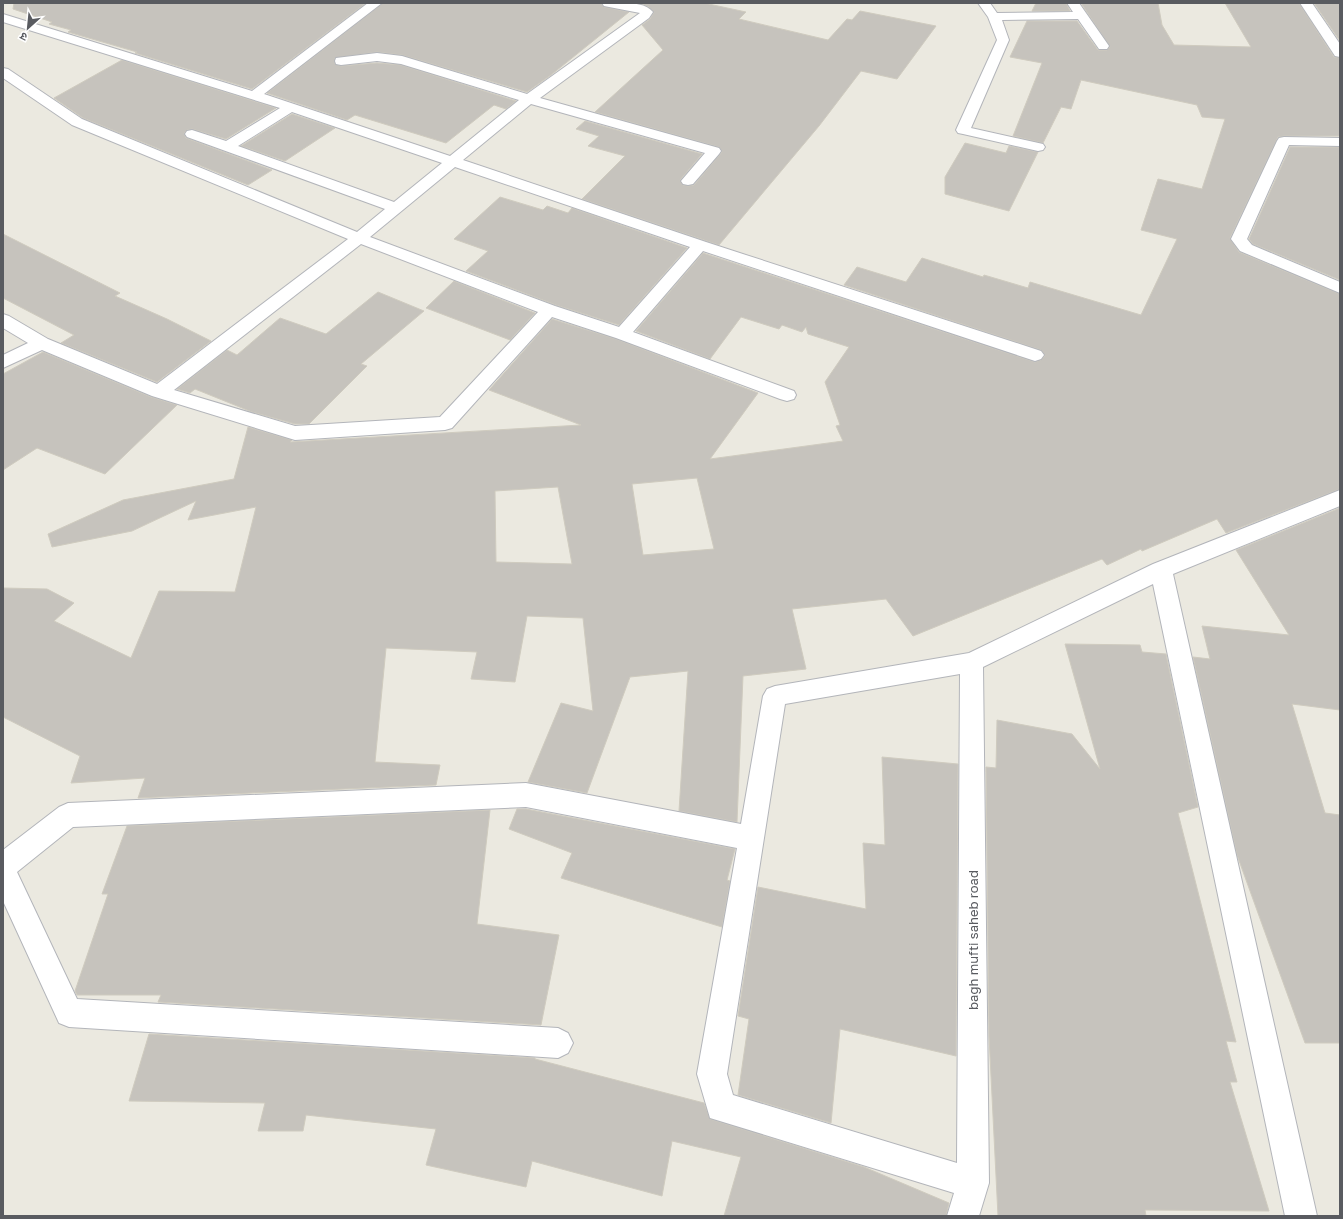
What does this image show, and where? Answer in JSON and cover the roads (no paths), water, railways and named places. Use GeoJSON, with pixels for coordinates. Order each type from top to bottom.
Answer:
{"type":"FeatureCollection","features":[{"type":"Feature","properties":{"kind":"street"},"geometry":{"type":"LineString","coordinates":[[253,96],[376,3]]}},
{"type":"Feature","properties":{"kind":"street"},"geometry":{"type":"LineString","coordinates":[[159,392],[398,208],[529,99],[645,15],[647,12],[643,9],[608,3]]}},
{"type":"Feature","properties":{"kind":"street"},"geometry":{"type":"LineString","coordinates":[[984,3],[994,17],[1003,40],[963,130],[1038,147]]}},
{"type":"Feature","properties":{"kind":"street"},"geometry":{"type":"LineString","coordinates":[[1073,3],[1103,46]]}},
{"type":"Feature","properties":{"kind":"street"},"geometry":{"type":"LineString","coordinates":[[1306,3],[1340,53]]}},
{"type":"Feature","properties":{"kind":"street"},"geometry":{"type":"LineString","coordinates":[[994,17],[1081,15]]}},
{"type":"Feature","properties":{"kind":"street"},"geometry":{"type":"LineString","coordinates":[[3,18],[291,107],[455,161],[700,245],[1035,355]]}},
{"type":"Feature","properties":{"kind":"street"},"geometry":{"type":"LineString","coordinates":[[341,61],[377,57],[402,60],[529,99],[714,151],[688,181]]}},
{"type":"Feature","properties":{"kind":"street"},"geometry":{"type":"LineString","coordinates":[[3,72],[77,122],[359,238],[549,310],[622,334],[787,395]]}},
{"type":"Feature","properties":{"kind":"street"},"geometry":{"type":"LineString","coordinates":[[228,146],[291,107]]}},
{"type":"Feature","properties":{"kind":"street"},"geometry":{"type":"LineString","coordinates":[[192,134],[398,208]]}},
{"type":"Feature","properties":{"kind":"street"},"geometry":{"type":"LineString","coordinates":[[1340,142],[1284,141],[1238,239],[1246,248],[1340,288]]}},
{"type":"Feature","properties":{"kind":"street"},"geometry":{"type":"LineString","coordinates":[[622,334],[700,245]]}},
{"type":"Feature","properties":{"kind":"street"},"geometry":{"type":"LineString","coordinates":[[3,320],[42,343],[159,392],[295,433],[445,423],[549,310]]}},
{"type":"Feature","properties":{"kind":"street"},"geometry":{"type":"LineString","coordinates":[[3,362],[42,343]]}},
{"type":"Feature","properties":{"kind":"street"},"geometry":{"type":"LineString","coordinates":[[973,1183],[721,1107],[712,1074],[750,838],[775,696],[972,662],[1161,570],[1340,498]]}},
{"type":"Feature","properties":{"kind":"street"},"geometry":{"type":"LineString","coordinates":[[1161,570],[1301,1216]]}},
{"type":"Feature","properties":{"kind":"street","name":"bagh mufti saheb road"},"geometry":{"type":"LineString","coordinates":[[963,1216],[973,1183],[972,662]]}},
{"type":"Feature","properties":{"kind":"street"},"geometry":{"type":"LineString","coordinates":[[3,866],[68,815],[526,795],[750,838]]}},
{"type":"Feature","properties":{"kind":"street"},"geometry":{"type":"LineString","coordinates":[[3,872],[69,1013],[558,1043]]}}]}
